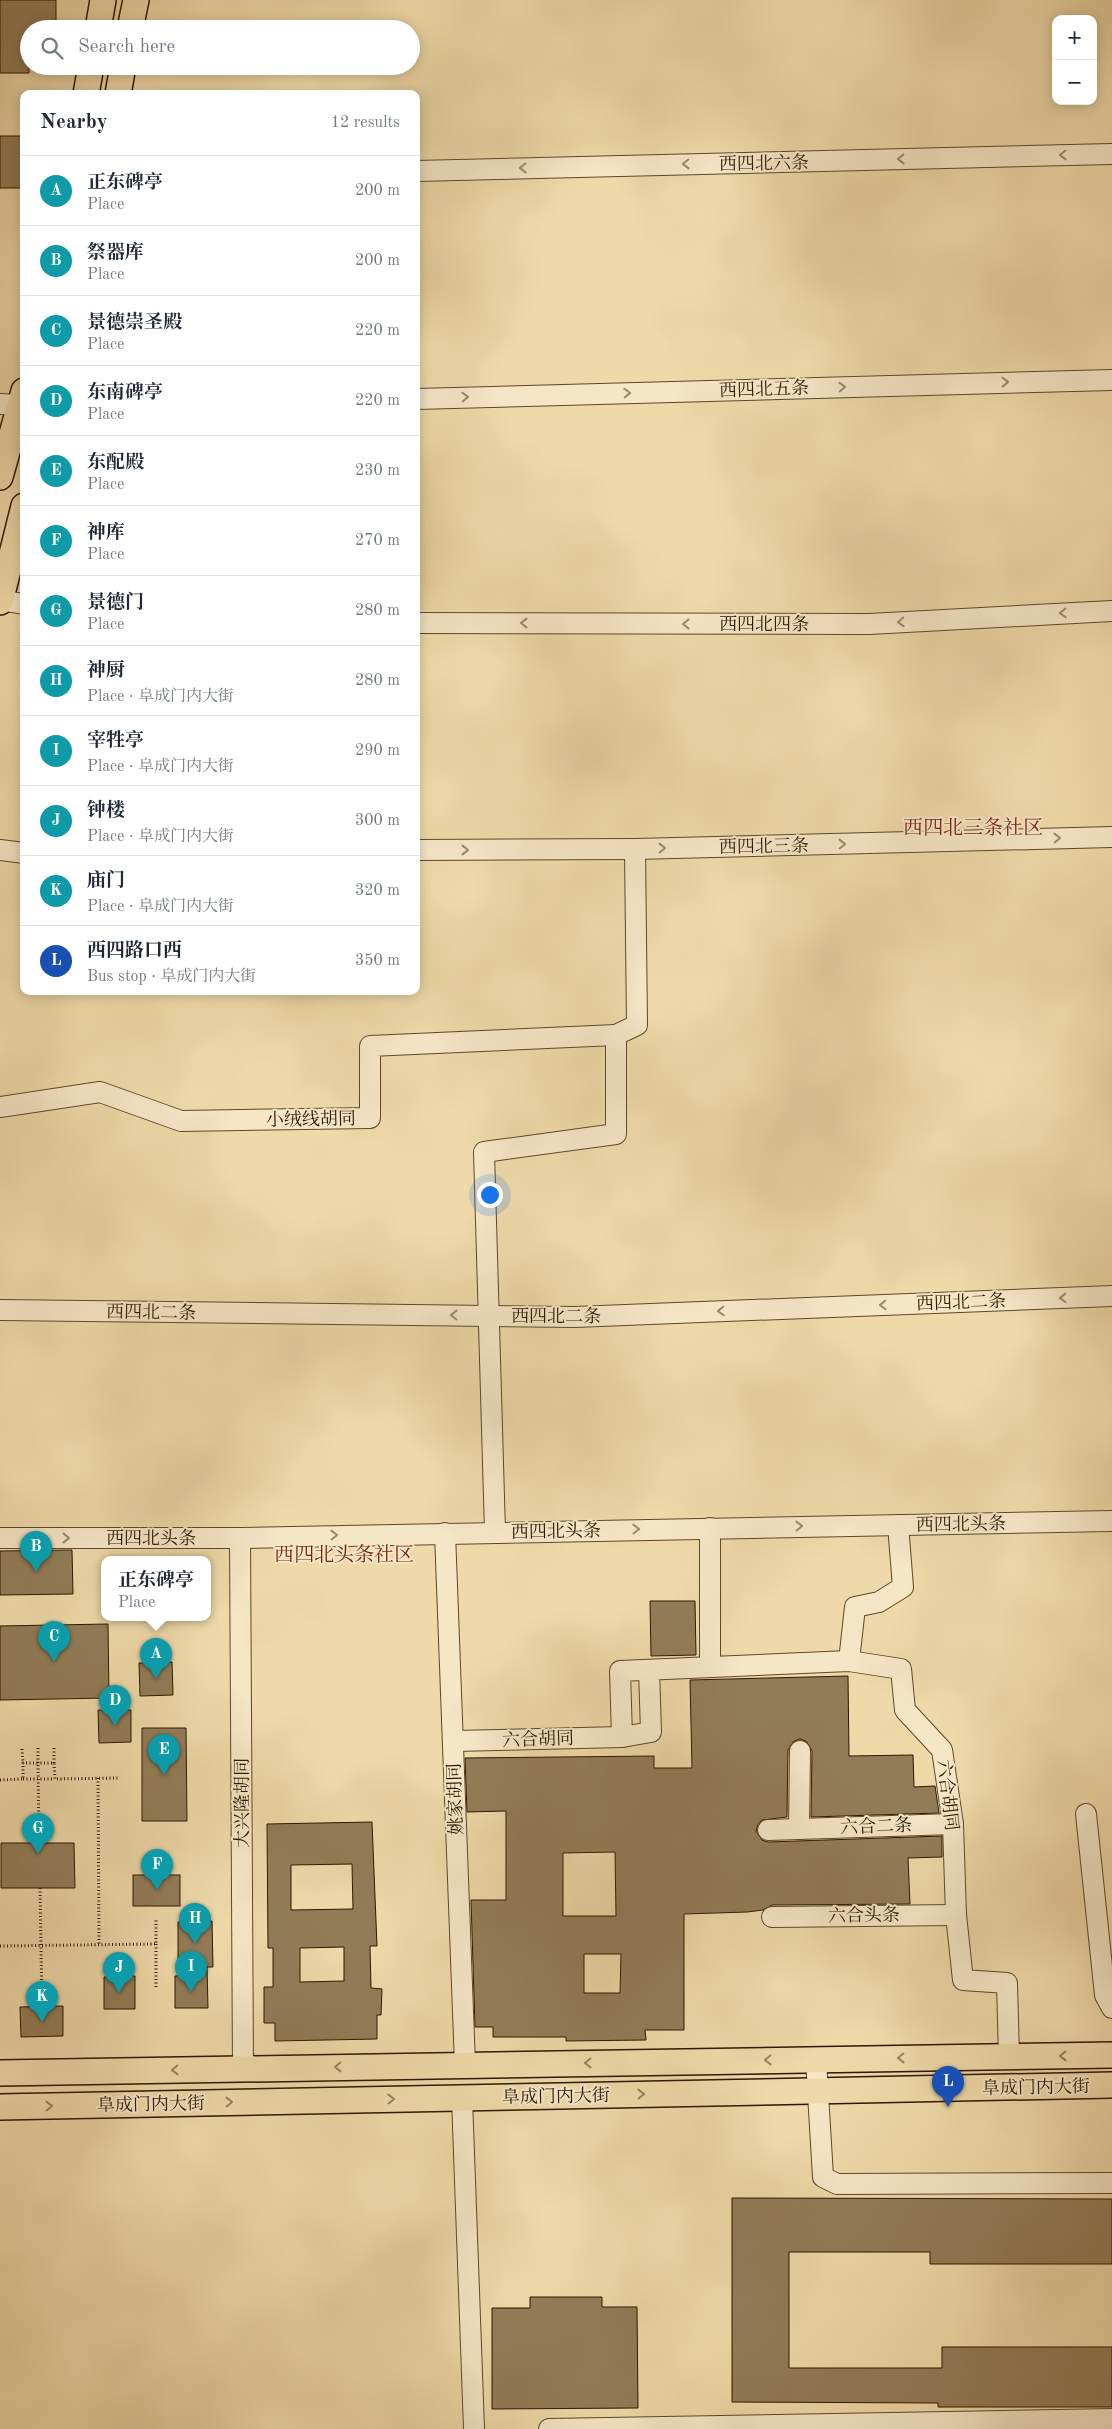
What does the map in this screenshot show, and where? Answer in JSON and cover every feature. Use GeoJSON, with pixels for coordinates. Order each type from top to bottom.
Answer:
{"type":"FeatureCollection","features":[{"type":"Feature","properties":{"kind":"main road"},"geometry":{"type":"LineString","coordinates":[[100,20],[103,0]]}},
{"type":"Feature","properties":{"kind":"main road"},"geometry":{"type":"LineString","coordinates":[[132,20],[136,0]]}},
{"type":"Feature","properties":{"kind":"main road"},"geometry":{"type":"LineString","coordinates":[[87,90],[89,75]]}},
{"type":"Feature","properties":{"kind":"main road"},"geometry":{"type":"LineString","coordinates":[[119,90],[121,75]]}},
{"type":"Feature","properties":{"kind":"main road"},"geometry":{"type":"LineString","coordinates":[[0,477],[15,400]]}},
{"type":"Feature","properties":{"kind":"main road"},"geometry":{"type":"LineString","coordinates":[[0,601],[20,522]]}},
{"type":"Feature","properties":{"kind":"main road","name":"阜成门内大街"},"geometry":{"type":"LineString","coordinates":[[0,2073],[1112,2055]]}},
{"type":"Feature","properties":{"kind":"main road","name":"阜成门内大街"},"geometry":{"type":"LineString","coordinates":[[0,2106],[1112,2085]]}},
{"type":"Feature","properties":{"kind":"lane","name":"西四北六条"},"geometry":{"type":"LineString","coordinates":[[420,171],[1112,154]]}},
{"type":"Feature","properties":{"kind":"lane","name":"西四北五条"},"geometry":{"type":"LineString","coordinates":[[420,398],[1112,380]]}},
{"type":"Feature","properties":{"kind":"lane"},"geometry":{"type":"LineString","coordinates":[[0,601],[20,604]]}},
{"type":"Feature","properties":{"kind":"lane","name":"西四北四条"},"geometry":{"type":"LineString","coordinates":[[420,623],[870,624],[1112,611]]}},
{"type":"Feature","properties":{"kind":"lane","name":"西四北三条"},"geometry":{"type":"LineString","coordinates":[[420,850],[635,849],[1112,837]]}},
{"type":"Feature","properties":{"kind":"lane"},"geometry":{"type":"LineString","coordinates":[[495,1532],[487,1316],[484,1152],[616,1134],[616,1035],[637,1025],[635,849]]}},
{"type":"Feature","properties":{"kind":"lane"},"geometry":{"type":"LineString","coordinates":[[0,850],[20,852]]}},
{"type":"Feature","properties":{"kind":"lane","name":"小绒线胡同"},"geometry":{"type":"LineString","coordinates":[[0,1107],[100,1092],[181,1121],[370,1118],[370,1046],[616,1035]]}},
{"type":"Feature","properties":{"kind":"lane","name":"西四北二条"},"geometry":{"type":"LineString","coordinates":[[0,1310],[574,1317],[1112,1296]]}},
{"type":"Feature","properties":{"kind":"lane","name":"西四北头条"},"geometry":{"type":"LineString","coordinates":[[0,1538],[240,1538],[1112,1521]]}},
{"type":"Feature","properties":{"kind":"lane"},"geometry":{"type":"LineString","coordinates":[[849,1661],[855,1608],[879,1602],[903,1587],[898,1525]]}},
{"type":"Feature","properties":{"kind":"lane"},"geometry":{"type":"LineString","coordinates":[[710,1528],[710,1667]]}},
{"type":"Feature","properties":{"kind":"lane","name":"姚家胡同"},"geometry":{"type":"LineString","coordinates":[[445,1533],[465,2065]]}},
{"type":"Feature","properties":{"kind":"lane","name":"大兴隆胡同"},"geometry":{"type":"LineString","coordinates":[[240,1538],[243,2069]]}},
{"type":"Feature","properties":{"kind":"lane","name":"六合胡同"},"geometry":{"type":"LineString","coordinates":[[622,1737],[620,1671],[849,1661],[900,1669],[905,1710],[942,1750],[953,1824],[956,1915],[963,1980],[1006,1983],[1009,2057]]}},
{"type":"Feature","properties":{"kind":"lane","name":"六合胡同"},"geometry":{"type":"LineString","coordinates":[[453,1741],[622,1737],[652,1732],[649,1670]]}},
{"type":"Feature","properties":{"kind":"lane"},"geometry":{"type":"LineString","coordinates":[[799,1829],[800,1751]]}},
{"type":"Feature","properties":{"kind":"lane"},"geometry":{"type":"LineString","coordinates":[[1086,1814],[1105,1995],[1112,2008]]}},
{"type":"Feature","properties":{"kind":"lane","name":"六合二条"},"geometry":{"type":"LineString","coordinates":[[768,1830],[953,1824]]}},
{"type":"Feature","properties":{"kind":"lane","name":"六合头条"},"geometry":{"type":"LineString","coordinates":[[772,1917],[956,1915]]}},
{"type":"Feature","properties":{"kind":"lane"},"geometry":{"type":"LineString","coordinates":[[816,2060],[823,2177],[837,2184],[1112,2183]]}},
{"type":"Feature","properties":{"kind":"lane"},"geometry":{"type":"LineString","coordinates":[[462,2098],[474,2429]]}},
{"type":"Feature","properties":{"kind":"lane"},"geometry":{"type":"LineString","coordinates":[[549,2429],[1112,2420]]}},
{"type":"Feature","properties":{"kind":"path"},"geometry":{"type":"LineString","coordinates":[[38,1748],[39,1843]]}},
{"type":"Feature","properties":{"kind":"path"},"geometry":{"type":"LineString","coordinates":[[54,1748],[55,1779]]}},
{"type":"Feature","properties":{"kind":"path"},"geometry":{"type":"LineString","coordinates":[[22,1749],[23,1779]]}},
{"type":"Feature","properties":{"kind":"path"},"geometry":{"type":"LineString","coordinates":[[23,1763],[54,1763]]}},
{"type":"Feature","properties":{"kind":"path"},"geometry":{"type":"LineString","coordinates":[[98,1778],[99,1945]]}},
{"type":"Feature","properties":{"kind":"path"},"geometry":{"type":"LineString","coordinates":[[0,1780],[118,1778]]}},
{"type":"Feature","properties":{"kind":"path"},"geometry":{"type":"LineString","coordinates":[[40,1888],[42,2007]]}},
{"type":"Feature","properties":{"kind":"path"},"geometry":{"type":"LineString","coordinates":[[156,1918],[156,1989]]}},
{"type":"Feature","properties":{"kind":"path"},"geometry":{"type":"LineString","coordinates":[[0,1946],[156,1944]]}},
{"type":"Feature","properties":{"kind":"building"},"geometry":{"type":"Polygon","coordinates":[[[0,0],[56,0],[56,20],[20,20],[20,73],[0,73],[0,0]]]}},
{"type":"Feature","properties":{"kind":"building"},"geometry":{"type":"Polygon","coordinates":[[[0,136],[20,136],[20,188],[0,188],[0,136]]]}},
{"type":"Feature","properties":{"kind":"building"},"geometry":{"type":"Polygon","coordinates":[[[72,1550],[73,1594],[0,1595],[0,1551],[72,1550]]]}},
{"type":"Feature","properties":{"kind":"building"},"geometry":{"type":"Polygon","coordinates":[[[650,1601],[695,1601],[696,1655],[651,1656],[650,1601]]]}},
{"type":"Feature","properties":{"kind":"building"},"geometry":{"type":"Polygon","coordinates":[[[108,1624],[109,1698],[0,1700],[0,1626],[108,1624]]]}},
{"type":"Feature","properties":{"kind":"building"},"geometry":{"type":"Polygon","coordinates":[[[172,1662],[173,1695],[140,1696],[139,1663],[172,1662]]]}},
{"type":"Feature","properties":{"kind":"building"},"geometry":{"type":"Polygon","coordinates":[[[848,1676],[849,1756],[913,1755],[914,1787],[935,1786],[939,1813],[811,1817],[812,1751],[806,1741],[800,1739],[794,1741],[788,1750],[787,1817],[762,1820],[758,1824],[756,1831],[762,1840],[768,1842],[942,1836],[942,1857],[908,1858],[910,1904],[772,1905],[763,1910],[747,1912],[684,1914],[684,2030],[645,2030],[646,2040],[566,2041],[566,2037],[493,2037],[493,2027],[475,2027],[471,1900],[506,1900],[506,1811],[467,1812],[465,1758],[654,1756],[654,1768],[692,1768],[690,1680],[848,1676]],[[615,1852],[563,1853],[563,1916],[616,1916],[615,1852]],[[584,1954],[584,1993],[620,1993],[621,1954],[584,1954]]]}},
{"type":"Feature","properties":{"kind":"building"},"geometry":{"type":"Polygon","coordinates":[[[98,1710],[131,1710],[131,1742],[99,1743],[98,1710]]]}},
{"type":"Feature","properties":{"kind":"building"},"geometry":{"type":"Polygon","coordinates":[[[142,1728],[186,1728],[187,1821],[142,1821],[142,1728]]]}},
{"type":"Feature","properties":{"kind":"building"},"geometry":{"type":"Polygon","coordinates":[[[372,1822],[377,1946],[370,1946],[371,1988],[382,1989],[381,2015],[377,2015],[377,2039],[275,2041],[275,2023],[264,2023],[264,1987],[273,1987],[273,1948],[268,1948],[267,1824],[372,1822]],[[352,1864],[291,1865],[291,1910],[353,1909],[352,1864]],[[344,1947],[300,1948],[300,1982],[344,1981],[344,1947]]]}},
{"type":"Feature","properties":{"kind":"building"},"geometry":{"type":"Polygon","coordinates":[[[1,1843],[74,1843],[75,1888],[1,1888],[1,1843]]]}},
{"type":"Feature","properties":{"kind":"building"},"geometry":{"type":"Polygon","coordinates":[[[133,1875],[180,1875],[180,1906],[133,1906],[133,1875]]]}},
{"type":"Feature","properties":{"kind":"building"},"geometry":{"type":"Polygon","coordinates":[[[212,1921],[213,1967],[207,1967],[208,2008],[175,2008],[175,1976],[178,1976],[178,1922],[212,1921]]]}},
{"type":"Feature","properties":{"kind":"building"},"geometry":{"type":"Polygon","coordinates":[[[135,1976],[135,2009],[104,2009],[104,1977],[135,1976]]]}},
{"type":"Feature","properties":{"kind":"building"},"geometry":{"type":"Polygon","coordinates":[[[63,2006],[63,2036],[21,2037],[20,2007],[63,2006]]]}},
{"type":"Feature","properties":{"kind":"building"},"geometry":{"type":"Polygon","coordinates":[[[732,2198],[1112,2199],[1112,2264],[930,2264],[930,2252],[789,2252],[789,2368],[942,2368],[942,2347],[1112,2347],[1112,2407],[938,2407],[938,2403],[732,2402],[732,2198]]]}},
{"type":"Feature","properties":{"kind":"building"},"geometry":{"type":"Polygon","coordinates":[[[530,2297],[602,2297],[602,2307],[637,2307],[638,2408],[492,2409],[492,2308],[530,2308],[530,2297]]]}},
{"type":"Feature","properties":{"kind":"place","name":"祭器库"},"geometry":{"type":"Point","coordinates":[36,1572]}},
{"type":"Feature","properties":{"kind":"place","name":"景德崇圣殿"},"geometry":{"type":"Point","coordinates":[54,1662]}},
{"type":"Feature","properties":{"kind":"place","name":"正东碑亭"},"geometry":{"type":"Point","coordinates":[156,1679]}},
{"type":"Feature","properties":{"kind":"place","name":"东南碑亭"},"geometry":{"type":"Point","coordinates":[115,1726]}},
{"type":"Feature","properties":{"kind":"place","name":"东配殿"},"geometry":{"type":"Point","coordinates":[164,1775]}},
{"type":"Feature","properties":{"kind":"place","name":"景德门"},"geometry":{"type":"Point","coordinates":[38,1854]}},
{"type":"Feature","properties":{"kind":"place","name":"神库"},"geometry":{"type":"Point","coordinates":[157,1890]}},
{"type":"Feature","properties":{"kind":"place","name":"神厨"},"geometry":{"type":"Point","coordinates":[195,1944]}},
{"type":"Feature","properties":{"kind":"place","name":"宰牲亭"},"geometry":{"type":"Point","coordinates":[191,1992]}},
{"type":"Feature","properties":{"kind":"place","name":"钟楼"},"geometry":{"type":"Point","coordinates":[119,1993]}},
{"type":"Feature","properties":{"kind":"place","name":"庙门"},"geometry":{"type":"Point","coordinates":[42,2022]}},
{"type":"Feature","properties":{"kind":"place","name":"西四路口西"},"geometry":{"type":"Point","coordinates":[948,2107]}},
{"type":"Feature","properties":{"kind":"district","name":"西四北三条社区"},"geometry":{"type":"Point","coordinates":[973,827]}},
{"type":"Feature","properties":{"kind":"district","name":"西四北头条社区"},"geometry":{"type":"Point","coordinates":[344,1554]}}]}
